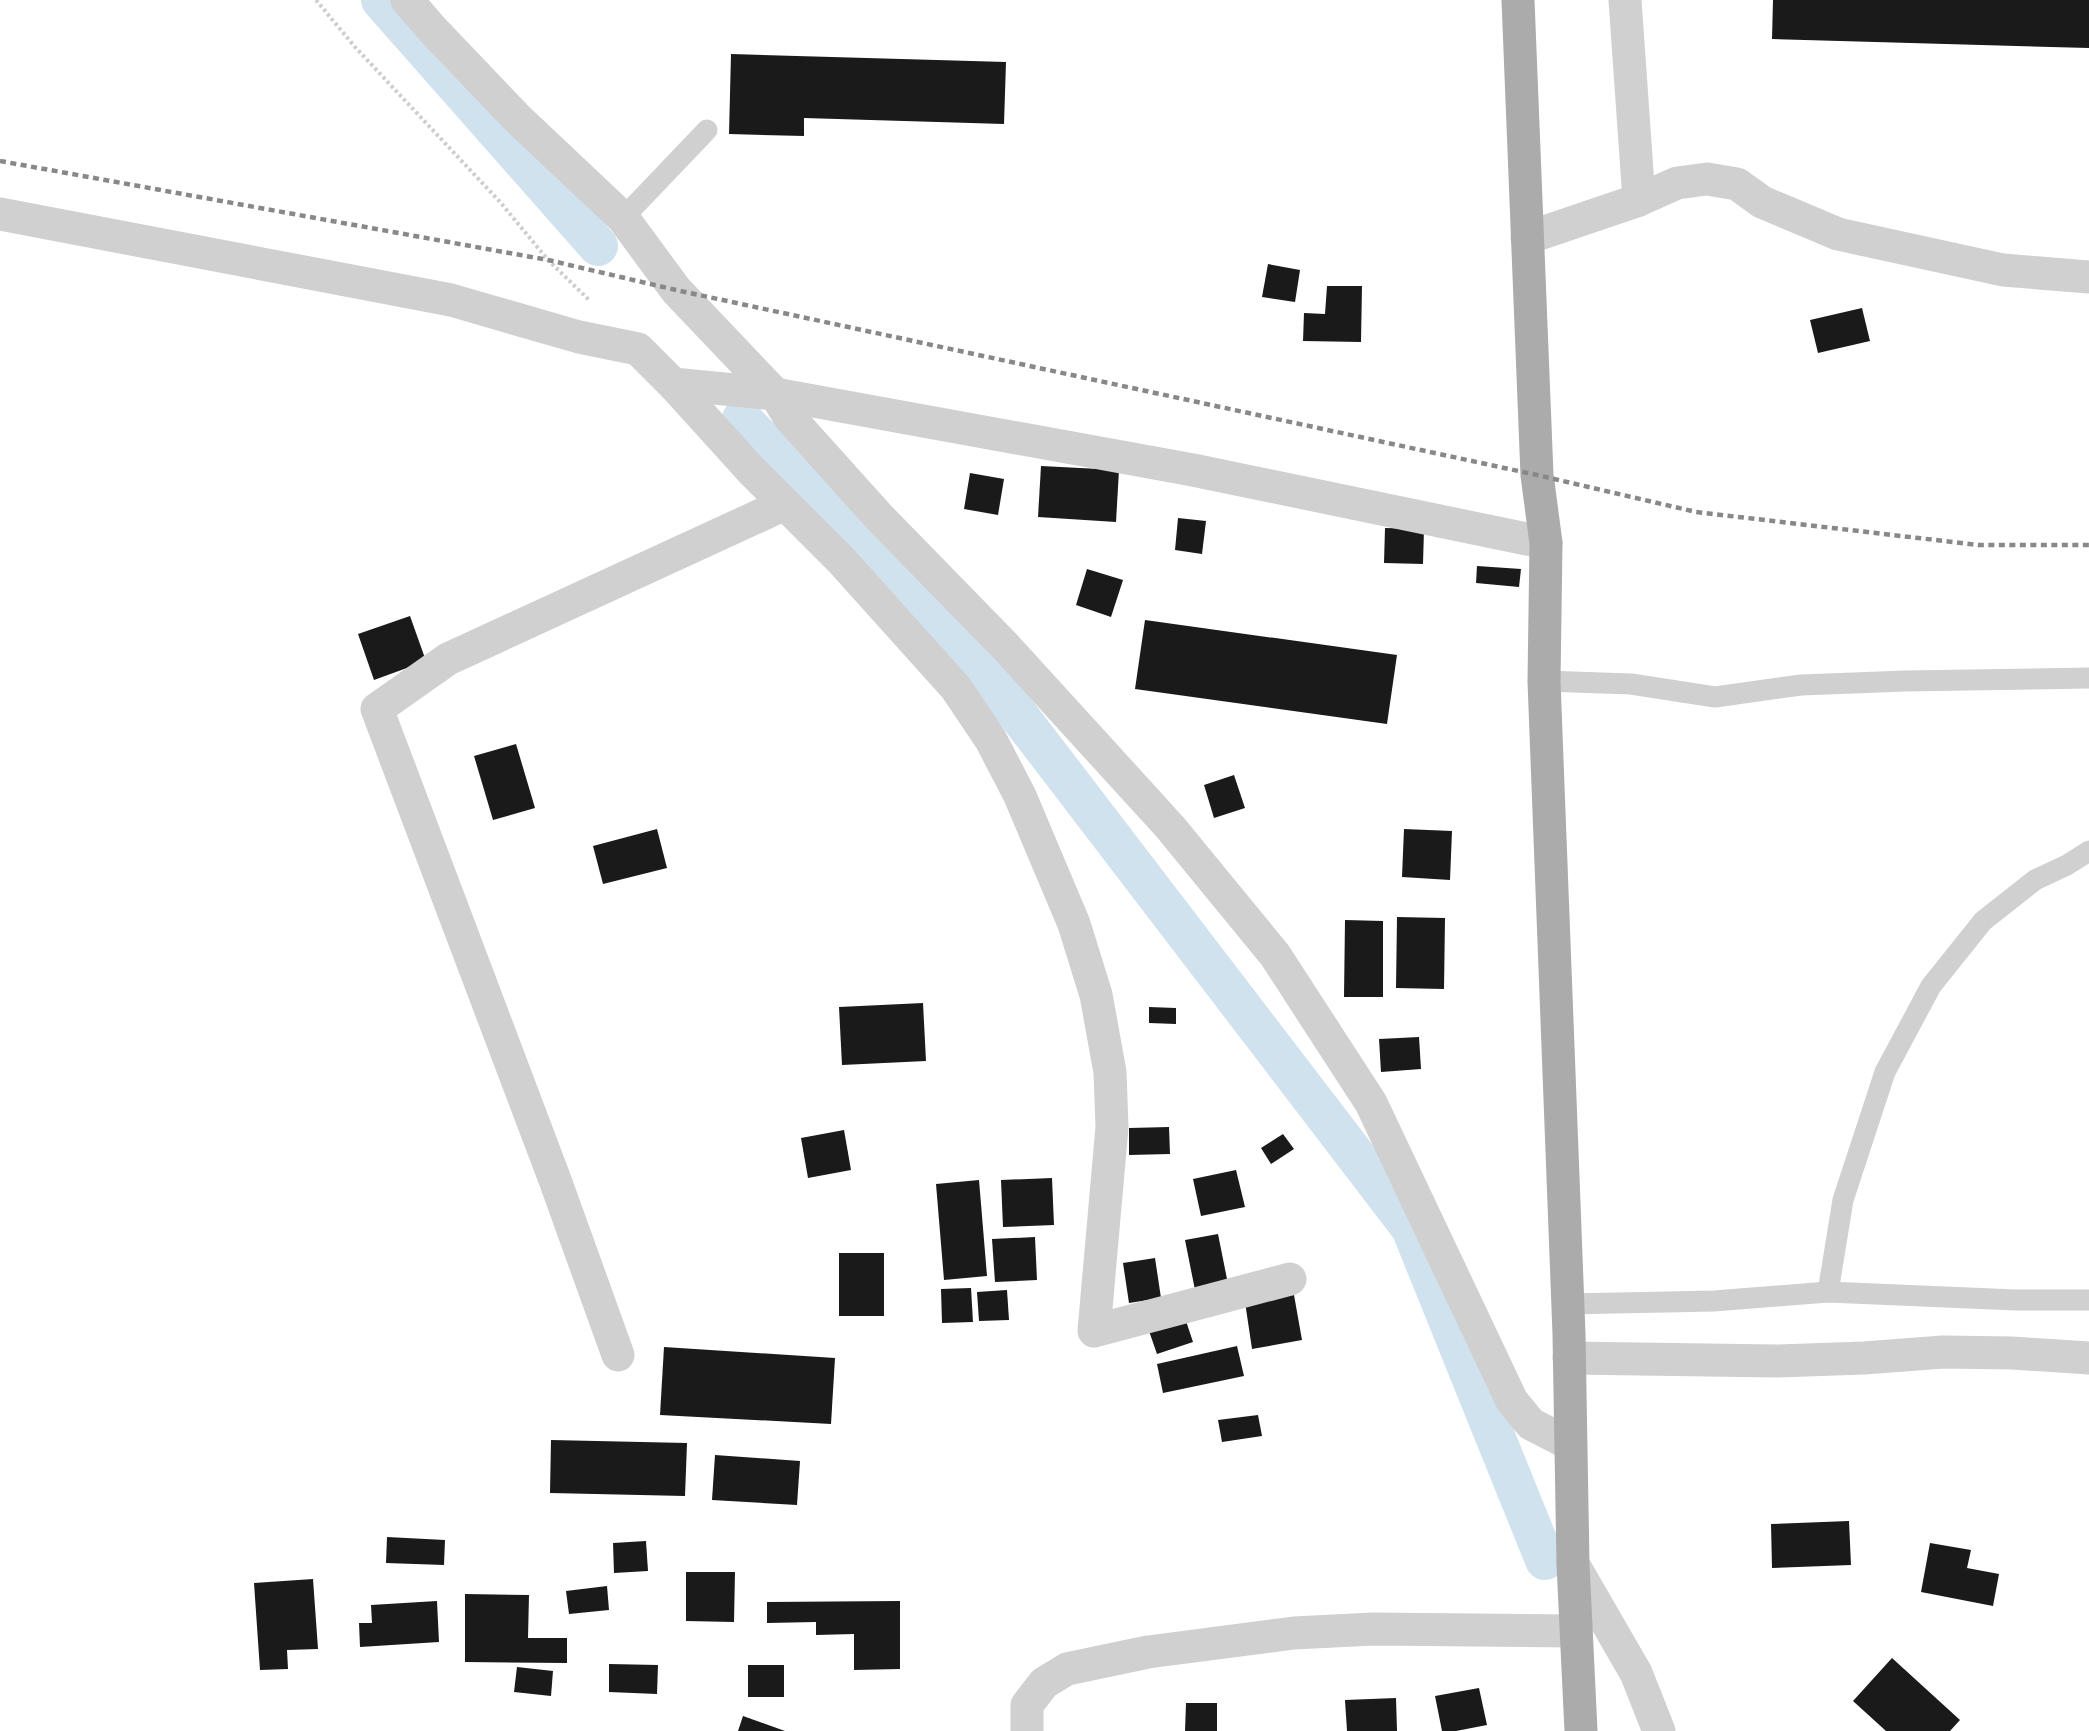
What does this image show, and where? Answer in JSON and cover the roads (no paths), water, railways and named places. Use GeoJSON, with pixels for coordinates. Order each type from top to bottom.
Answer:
{"type":"FeatureCollection","features":[{"type":"Feature","properties":{"kind":"main road"},"geometry":{"type":"LineString","coordinates":[[1518,0],[1537,475],[1546,543],[1544,681],[1568,1304],[1575,1631],[1581,1731]]}},
{"type":"Feature","properties":{"kind":"street"},"geometry":{"type":"LineString","coordinates":[[407,0],[517,118],[623,218],[676,290],[775,394],[790,418],[880,518],[1005,646],[1170,827],[1275,955],[1371,1103],[1512,1401],[1531,1424],[1570,1444]]}},
{"type":"Feature","properties":{"kind":"street"},"geometry":{"type":"LineString","coordinates":[[1625,0],[1639,200]]}},
{"type":"Feature","properties":{"kind":"street"},"geometry":{"type":"LineString","coordinates":[[1527,238],[1639,200],[1677,183],[1707,179],[1737,184],[1762,202],[1838,234],[2004,270],[2089,277]]}},
{"type":"Feature","properties":{"kind":"street"},"geometry":{"type":"LineString","coordinates":[[0,214],[451,300],[579,337],[638,349],[841,560],[956,688],[991,740],[1020,796],[1074,924],[1096,995],[1110,1072],[1112,1127],[1094,1331],[1290,1279]]}},
{"type":"Feature","properties":{"kind":"street"},"geometry":{"type":"LineString","coordinates":[[673,384],[775,394],[1193,470],[1546,543]]}},
{"type":"Feature","properties":{"kind":"street"},"geometry":{"type":"LineString","coordinates":[[618,1355],[550,1168],[376,709],[448,659],[785,504]]}},
{"type":"Feature","properties":{"kind":"street"},"geometry":{"type":"LineString","coordinates":[[1569,1358],[1777,1361],[1943,1352],[2012,1353],[2089,1358]]}},
{"type":"Feature","properties":{"kind":"street"},"geometry":{"type":"LineString","coordinates":[[1573,1564],[1635,1673],[1659,1731]]}},
{"type":"Feature","properties":{"kind":"street"},"geometry":{"type":"LineString","coordinates":[[1027,1731],[1028,1705],[1044,1683],[1067,1669],[1148,1652],[1294,1633],[1372,1629],[1575,1631]]}},
{"type":"Feature","properties":{"kind":"lane"},"geometry":{"type":"LineString","coordinates":[[623,218],[706,130]]}},
{"type":"Feature","properties":{"kind":"lane"},"geometry":{"type":"LineString","coordinates":[[1544,681],[1631,684],[1715,697],[1801,685],[2089,678]]}},
{"type":"Feature","properties":{"kind":"lane"},"geometry":{"type":"LineString","coordinates":[[1828,1292],[1843,1200],[1885,1072],[1931,986],[1983,921],[2035,880],[2067,865],[2089,851]]}},
{"type":"Feature","properties":{"kind":"lane"},"geometry":{"type":"LineString","coordinates":[[1568,1304],[1714,1301],[1828,1292],[2016,1300],[2089,1300]]}},
{"type":"Feature","properties":{"kind":"waterway"},"geometry":{"type":"LineString","coordinates":[[381,0],[598,246]]}},
{"type":"Feature","properties":{"kind":"waterway"},"geometry":{"type":"LineString","coordinates":[[742,419],[1000,691],[1411,1228],[1545,1560]]}},
{"type":"Feature","properties":{"kind":"railway"},"geometry":{"type":"LineString","coordinates":[[0,161],[548,260],[676,290],[1537,475],[1696,512],[1978,545],[2089,545]]}}]}
